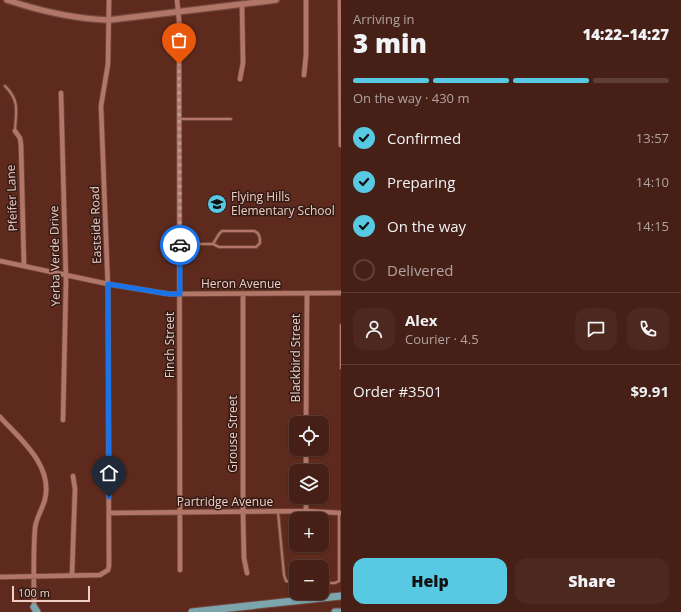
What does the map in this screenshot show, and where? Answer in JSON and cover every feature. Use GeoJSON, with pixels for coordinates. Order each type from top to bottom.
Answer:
{"type":"FeatureCollection","features":[{"type":"Feature","properties":{"kind":"main road"},"geometry":{"type":"LineString","coordinates":[[192,612],[341,596]]}},
{"type":"Feature","properties":{"kind":"main road"},"geometry":{"type":"LineString","coordinates":[[335,612],[341,612]]}},
{"type":"Feature","properties":{"kind":"street"},"geometry":{"type":"LineString","coordinates":[[7,0],[24,3],[69,16],[109,20],[276,0]]}},
{"type":"Feature","properties":{"kind":"street","name":"Eastside Road"},"geometry":{"type":"LineString","coordinates":[[72,575],[100,575],[108,570],[109,566],[108,284],[101,106],[108,64],[108,0]]}},
{"type":"Feature","properties":{"kind":"street","name":"Finch Street"},"geometry":{"type":"LineString","coordinates":[[177,0],[180,244],[180,570]]}},
{"type":"Feature","properties":{"kind":"street"},"geometry":{"type":"LineString","coordinates":[[304,75],[306,55],[306,0]]}},
{"type":"Feature","properties":{"kind":"street"},"geometry":{"type":"LineString","coordinates":[[340,0],[341,145]]}},
{"type":"Feature","properties":{"kind":"street"},"geometry":{"type":"LineString","coordinates":[[240,79],[243,63],[242,4]]}},
{"type":"Feature","properties":{"kind":"street","name":"Yerba Verde Drive"},"geometry":{"type":"LineString","coordinates":[[61,93],[66,275],[63,420]]}},
{"type":"Feature","properties":{"kind":"street","name":"Pfeifer Lane"},"geometry":{"type":"LineString","coordinates":[[15,131],[20,138],[21,145],[24,266]]}},
{"type":"Feature","properties":{"kind":"street","name":"Heron Avenue"},"geometry":{"type":"LineString","coordinates":[[0,261],[108,284],[169,294],[341,293]]}},
{"type":"Feature","properties":{"kind":"street","name":"Blackbird Street"},"geometry":{"type":"LineString","coordinates":[[306,416],[307,293]]}},
{"type":"Feature","properties":{"kind":"street","name":"Grouse Street"},"geometry":{"type":"LineString","coordinates":[[243,294],[243,513],[244,558],[247,573]]}},
{"type":"Feature","properties":{"kind":"street"},"geometry":{"type":"LineString","coordinates":[[0,417],[32,452],[44,472],[45,498],[35,526],[35,610]]}},
{"type":"Feature","properties":{"kind":"street"},"geometry":{"type":"LineString","coordinates":[[1,577],[72,575],[75,490],[72,476]]}},
{"type":"Feature","properties":{"kind":"street"},"geometry":{"type":"LineString","coordinates":[[306,504],[306,511]]}},
{"type":"Feature","properties":{"kind":"street","name":"Partridge Avenue"},"geometry":{"type":"LineString","coordinates":[[109,513],[243,513],[306,511],[340,513]]}},
{"type":"Feature","properties":{"kind":"lane"},"geometry":{"type":"LineString","coordinates":[[5,86],[12,93],[16,103],[15,131]]}},
{"type":"Feature","properties":{"kind":"lane"},"geometry":{"type":"LineString","coordinates":[[179,119],[231,118]]}},
{"type":"Feature","properties":{"kind":"lane"},"geometry":{"type":"LineString","coordinates":[[180,244],[213,244],[219,247],[256,247],[260,243],[260,237],[257,232],[254,231],[225,231],[219,234],[213,244]]}},
{"type":"Feature","properties":{"kind":"lane"},"geometry":{"type":"LineString","coordinates":[[341,325],[341,368]]}},
{"type":"Feature","properties":{"kind":"lane"},"geometry":{"type":"LineString","coordinates":[[278,512],[284,575],[286,581],[289,582]]}},
{"type":"Feature","properties":{"kind":"lane"},"geometry":{"type":"LineString","coordinates":[[329,583],[339,581],[340,513]]}},
{"type":"Feature","properties":{"kind":"way so far"},"geometry":{"type":"LineString","coordinates":[[179,64],[180,245]]}},
{"type":"Feature","properties":{"kind":"place","name":"Flying Hills Elementary School"},"geometry":{"type":"Point","coordinates":[217,204]}},
{"type":"Feature","properties":{"kind":"route"},"geometry":{"type":"LineString","coordinates":[[109,497],[108,284],[169,294],[180,294],[180,245]]}}]}
